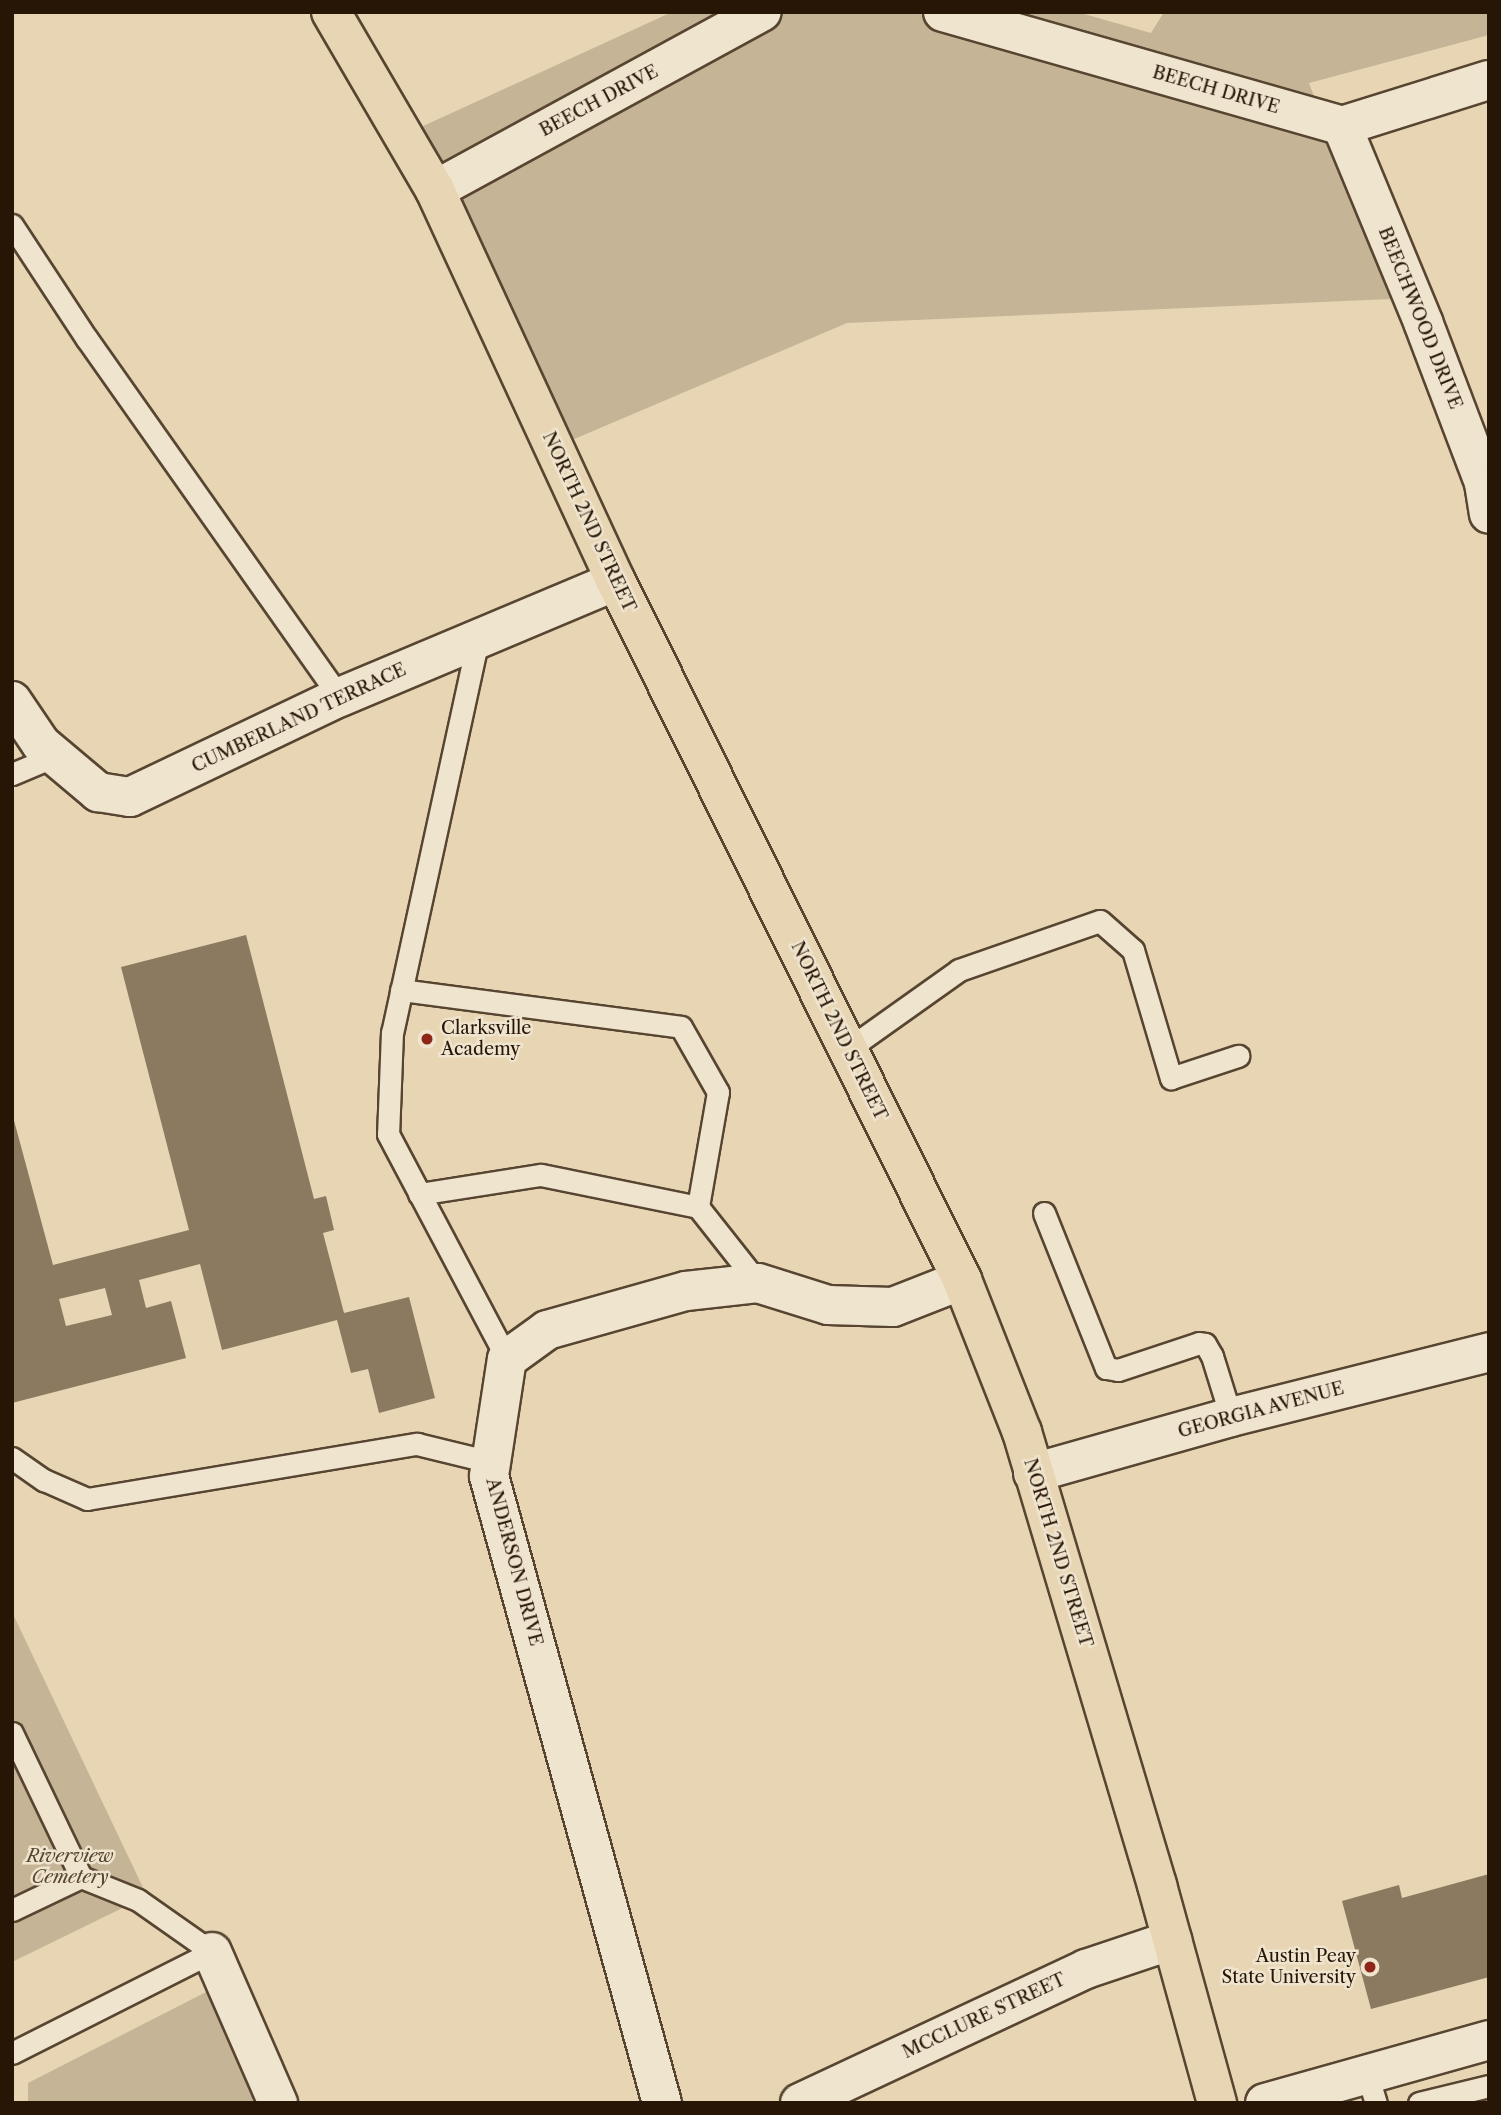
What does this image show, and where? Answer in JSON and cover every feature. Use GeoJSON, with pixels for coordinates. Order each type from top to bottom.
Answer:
{"type":"FeatureCollection","features":[{"type":"Feature","properties":{"kind":"main road","name":"NORTH 2ND STREET"},"geometry":{"type":"LineString","coordinates":[[331,12],[435,190],[616,581],[962,1280],[1022,1432],[1172,1940],[1217,2103]]}},
{"type":"Feature","properties":{"kind":"street","name":"BEECH DRIVE"},"geometry":{"type":"LineString","coordinates":[[435,190],[762,12]]}},
{"type":"Feature","properties":{"kind":"street","name":"BEECH DRIVE"},"geometry":{"type":"LineString","coordinates":[[943,12],[1342,125]]}},
{"type":"Feature","properties":{"kind":"street"},"geometry":{"type":"LineString","coordinates":[[1342,125],[1489,80]]}},
{"type":"Feature","properties":{"kind":"street","name":"BEECHWOOD DRIVE"},"geometry":{"type":"LineString","coordinates":[[1342,125],[1433,347],[1484,483],[1489,514]]}},
{"type":"Feature","properties":{"kind":"street","name":"CUMBERLAND TERRACE"},"geometry":{"type":"LineString","coordinates":[[12,701],[41,744],[98,792],[130,797],[340,697],[616,581]]}},
{"type":"Feature","properties":{"kind":"street"},"geometry":{"type":"LineString","coordinates":[[507,1359],[547,1330],[686,1292],[758,1283],[828,1305],[893,1307],[962,1280]]}},
{"type":"Feature","properties":{"kind":"street","name":"GEORGIA AVENUE"},"geometry":{"type":"LineString","coordinates":[[1033,1473],[1231,1417],[1489,1352]]}},
{"type":"Feature","properties":{"kind":"street","name":"ANDERSON DRIVE"},"geometry":{"type":"LineString","coordinates":[[507,1359],[489,1476],[662,2103]]}},
{"type":"Feature","properties":{"kind":"street","name":"MCCLURE STREET"},"geometry":{"type":"LineString","coordinates":[[800,2103],[1086,1969],[1172,1940]]}},
{"type":"Feature","properties":{"kind":"street"},"geometry":{"type":"LineString","coordinates":[[212,1952],[278,2103]]}},
{"type":"Feature","properties":{"kind":"street"},"geometry":{"type":"LineString","coordinates":[[1265,2103],[1371,2088],[1489,2040]]}},
{"type":"Feature","properties":{"kind":"lane"},"geometry":{"type":"LineString","coordinates":[[12,225],[87,339],[340,697]]}},
{"type":"Feature","properties":{"kind":"lane"},"geometry":{"type":"LineString","coordinates":[[478,639],[392,1032],[388,1134],[507,1359]]}},
{"type":"Feature","properties":{"kind":"lane"},"geometry":{"type":"LineString","coordinates":[[12,774],[55,756]]}},
{"type":"Feature","properties":{"kind":"lane"},"geometry":{"type":"LineString","coordinates":[[848,1049],[958,970],[1100,921],[1133,950],[1171,1078],[1238,1056]]}},
{"type":"Feature","properties":{"kind":"lane"},"geometry":{"type":"LineString","coordinates":[[401,990],[681,1027],[718,1092],[698,1207]]}},
{"type":"Feature","properties":{"kind":"lane"},"geometry":{"type":"LineString","coordinates":[[419,1194],[541,1175],[698,1207],[758,1283]]}},
{"type":"Feature","properties":{"kind":"lane"},"geometry":{"type":"LineString","coordinates":[[1044,1213],[1106,1368],[1118,1370],[1199,1343],[1205,1344],[1212,1356],[1231,1417]]}},
{"type":"Feature","properties":{"kind":"lane"},"geometry":{"type":"LineString","coordinates":[[12,1458],[44,1480],[87,1499],[417,1444],[491,1462]]}},
{"type":"Feature","properties":{"kind":"lane"},"geometry":{"type":"LineString","coordinates":[[12,1733],[81,1877],[138,1900],[212,1952],[12,2053]]}},
{"type":"Feature","properties":{"kind":"lane"},"geometry":{"type":"LineString","coordinates":[[12,1910],[81,1877]]}},
{"type":"Feature","properties":{"kind":"lane"},"geometry":{"type":"LineString","coordinates":[[1419,2103],[1489,2086]]}},
{"type":"Feature","properties":{"kind":"green space"},"geometry":{"type":"Polygon","coordinates":[[[672,12],[1077,12],[1151,33],[1164,12],[1489,12],[1489,35],[1309,83],[1391,299],[847,323],[539,454],[397,138],[672,12]]]}},
{"type":"Feature","properties":{"kind":"green space","name":"Riverview Cemetery"},"geometry":{"type":"Polygon","coordinates":[[[12,1612],[147,1896],[12,1962],[12,1612]]]}},
{"type":"Feature","properties":{"kind":"green space"},"geometry":{"type":"Polygon","coordinates":[[[214,1988],[264,2103],[28,2103],[28,2083],[214,1988]]]}},
{"type":"Feature","properties":{"kind":"building"},"geometry":{"type":"Polygon","coordinates":[[[246,935],[314,1199],[326,1196],[334,1230],[323,1233],[344,1313],[409,1297],[435,1398],[379,1413],[368,1369],[351,1373],[337,1320],[222,1350],[200,1264],[139,1280],[146,1308],[171,1301],[186,1358],[12,1403],[12,1113],[53,1265],[189,1230],[121,967],[246,935]],[[105,1288],[59,1299],[66,1326],[112,1315],[105,1288]]]}},
{"type":"Feature","properties":{"kind":"building"},"geometry":{"type":"Polygon","coordinates":[[[1489,1874],[1489,1977],[1371,2009],[1342,1901],[1399,1885],[1402,1898],[1489,1874]]]}},
{"type":"Feature","properties":{"kind":"place","name":"Clarksville Academy"},"geometry":{"type":"Point","coordinates":[427,1039]}},
{"type":"Feature","properties":{"kind":"place","name":"Austin Peay State University"},"geometry":{"type":"Point","coordinates":[1370,1967]}}]}
